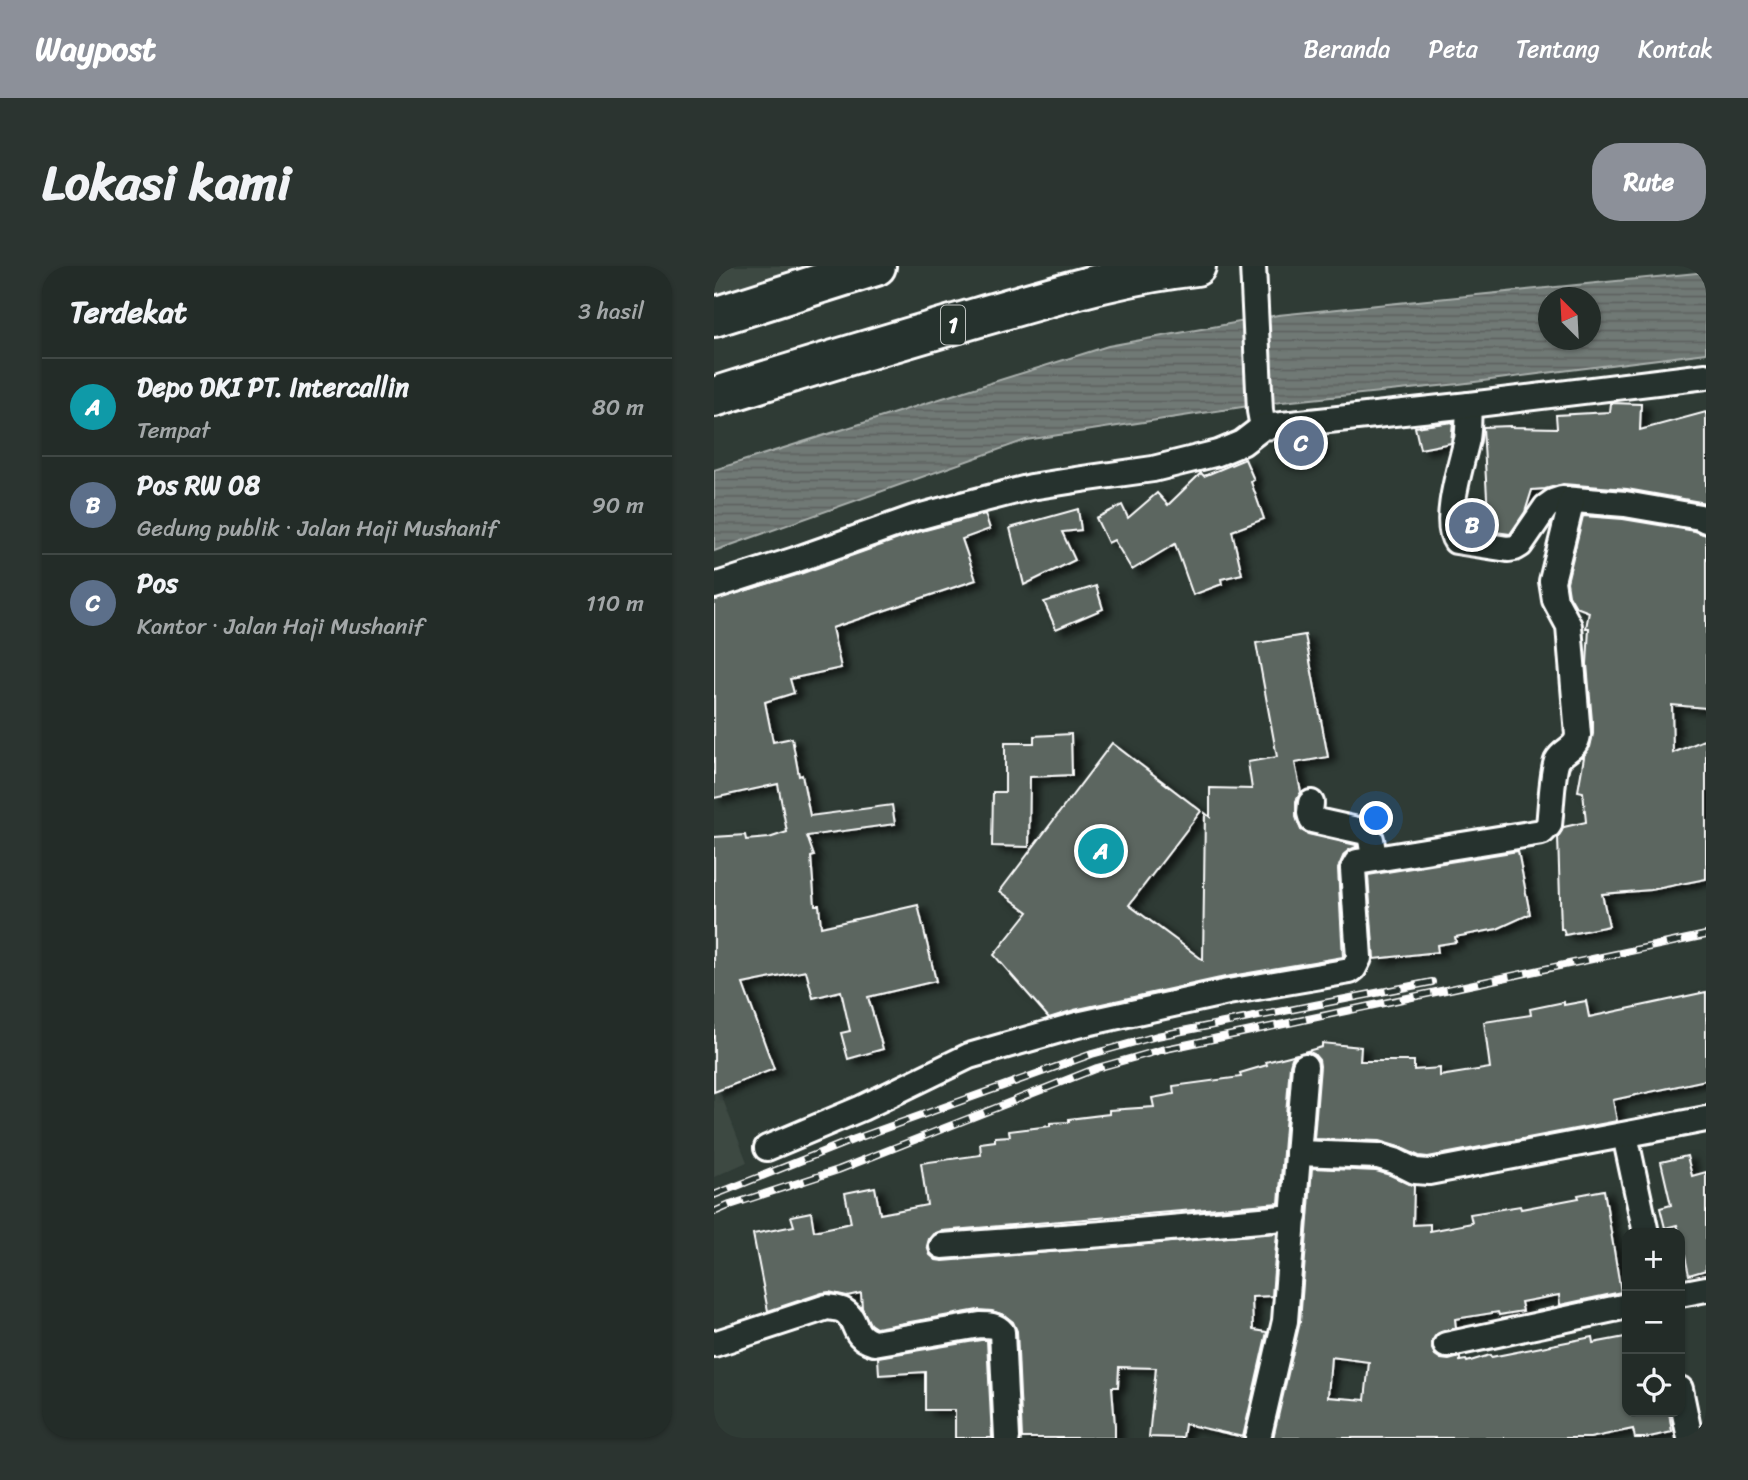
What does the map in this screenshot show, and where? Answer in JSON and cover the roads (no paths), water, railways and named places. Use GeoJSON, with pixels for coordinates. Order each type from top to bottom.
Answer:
{"type":"FeatureCollection","features":[{"type":"Feature","properties":{"kind":"highway"},"geometry":{"type":"LineString","coordinates":[[714,317],[876,266]]}},
{"type":"Feature","properties":{"kind":"highway","name":"1"},"geometry":{"type":"LineString","coordinates":[[714,397],[1070,291],[1157,270],[1196,266]]}},
{"type":"Feature","properties":{"kind":"street"},"geometry":{"type":"LineString","coordinates":[[714,586],[914,518],[969,503],[1031,487],[1153,469],[1218,453],[1242,443],[1262,419],[1253,276]]}},
{"type":"Feature","properties":{"kind":"street"},"geometry":{"type":"LineString","coordinates":[[1262,419],[1469,405],[1706,376]]}},
{"type":"Feature","properties":{"kind":"street"},"geometry":{"type":"LineString","coordinates":[[1469,405],[1468,435],[1452,507],[1453,537],[1456,541],[1515,548],[1520,545],[1546,507],[1562,499],[1637,506],[1706,520]]}},
{"type":"Feature","properties":{"kind":"street"},"geometry":{"type":"LineString","coordinates":[[767,1148],[862,1108],[969,1056],[1077,1025],[1228,992],[1350,971],[1359,958],[1353,869],[1357,862],[1542,832],[1548,828],[1556,764],[1563,754],[1575,745],[1578,735],[1569,626],[1555,600],[1552,581],[1572,500]]}},
{"type":"Feature","properties":{"kind":"street"},"geometry":{"type":"LineString","coordinates":[[1311,803],[1312,820],[1366,832],[1371,839],[1374,858]]}},
{"type":"Feature","properties":{"kind":"street"},"geometry":{"type":"LineString","coordinates":[[1258,1438],[1286,1321],[1305,1066]]}},
{"type":"Feature","properties":{"kind":"street"},"geometry":{"type":"LineString","coordinates":[[1298,1153],[1378,1156],[1415,1171],[1429,1172],[1706,1119]]}},
{"type":"Feature","properties":{"kind":"street"},"geometry":{"type":"LineString","coordinates":[[1625,1135],[1645,1228]]}},
{"type":"Feature","properties":{"kind":"street"},"geometry":{"type":"LineString","coordinates":[[942,1246],[1294,1217]]}},
{"type":"Feature","properties":{"kind":"street"},"geometry":{"type":"LineString","coordinates":[[1685,1293],[1706,1289]]}},
{"type":"Feature","properties":{"kind":"street"},"geometry":{"type":"LineString","coordinates":[[714,1343],[827,1307],[848,1313],[864,1340],[874,1343],[990,1325],[1002,1332],[1007,1438]]}},
{"type":"Feature","properties":{"kind":"street"},"geometry":{"type":"LineString","coordinates":[[1446,1345],[1622,1307]]}},
{"type":"Feature","properties":{"kind":"street"},"geometry":{"type":"LineString","coordinates":[[1685,1415],[1689,1435]]}},
{"type":"Feature","properties":{"kind":"railway"},"geometry":{"type":"LineString","coordinates":[[714,1212],[838,1170],[1097,1068],[1161,1050],[1706,935]]}},
{"type":"Feature","properties":{"kind":"railway"},"geometry":{"type":"LineString","coordinates":[[714,1195],[855,1139],[1092,1054],[1157,1036],[1432,982]]}},
{"type":"Feature","properties":{"kind":"place","name":"Pos"},"geometry":{"type":"Point","coordinates":[1301,443]}},
{"type":"Feature","properties":{"kind":"place","name":"Pos RW 08"},"geometry":{"type":"Point","coordinates":[1472,525]}},
{"type":"Feature","properties":{"kind":"place","name":"Depo DKI PT. Intercallin"},"geometry":{"type":"Point","coordinates":[1101,851]}}]}
